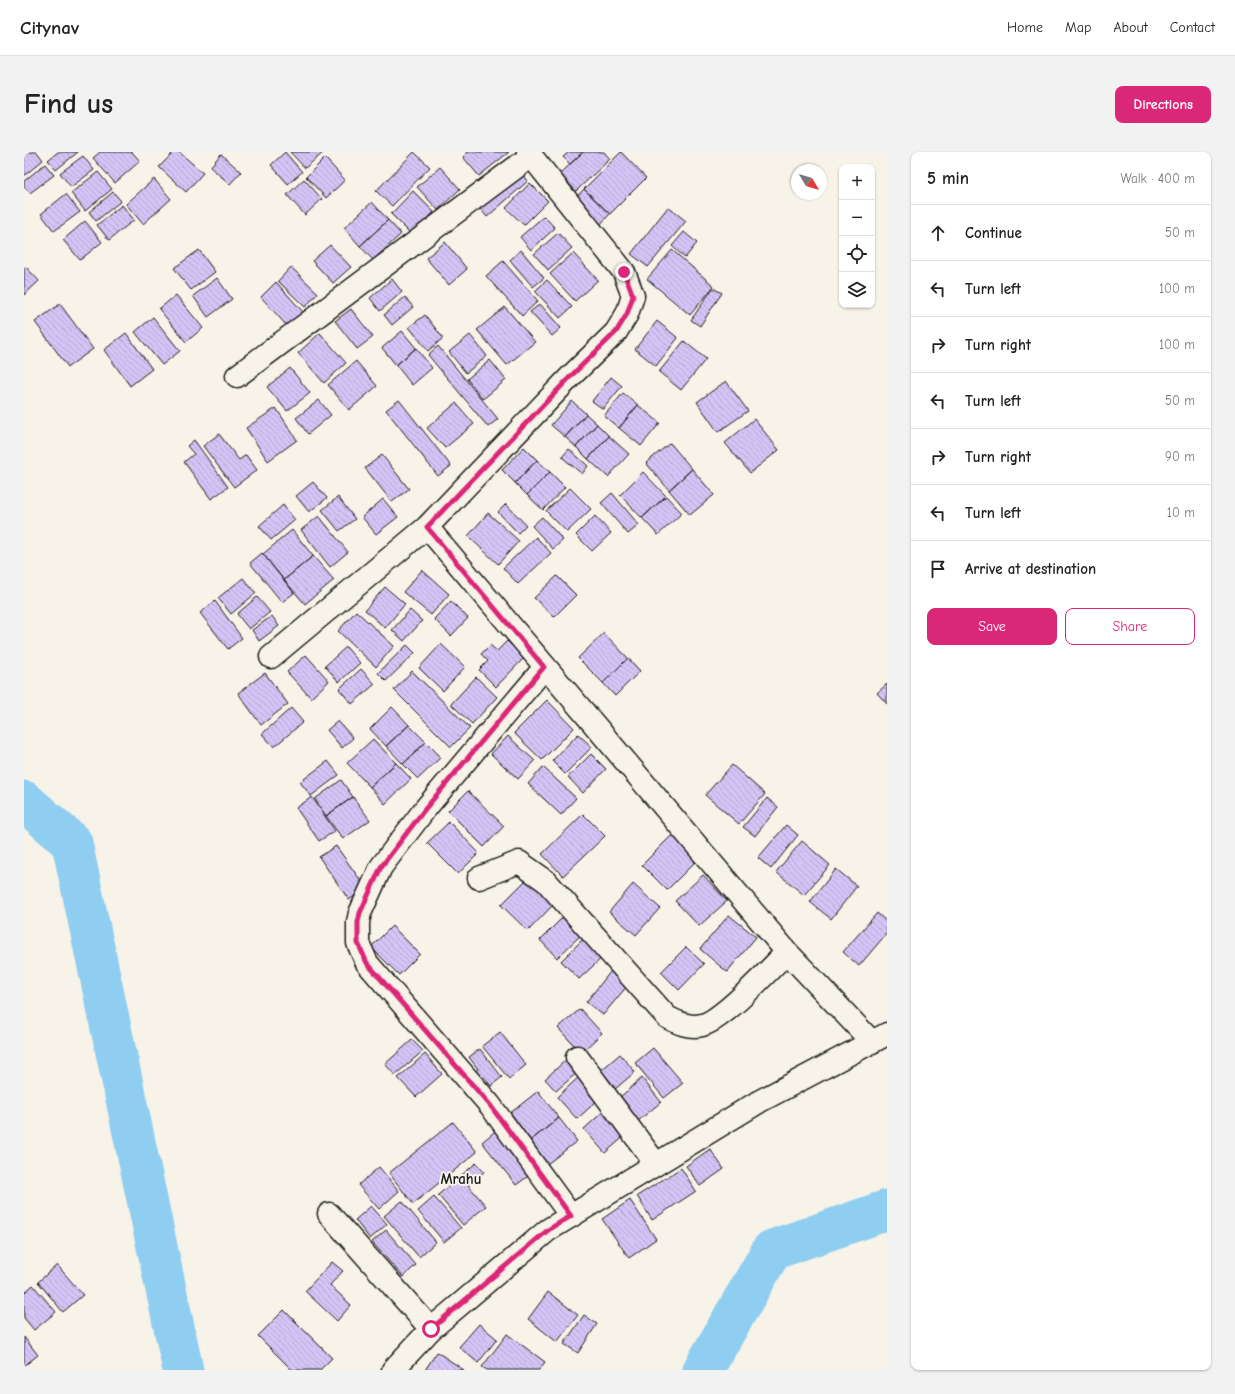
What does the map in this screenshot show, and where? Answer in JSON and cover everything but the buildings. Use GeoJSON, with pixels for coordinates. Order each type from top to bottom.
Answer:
{"type":"FeatureCollection","features":[{"type":"Feature","properties":{"kind":"street"},"geometry":{"type":"LineString","coordinates":[[237,376],[529,154],[624,272],[633,296],[627,314],[616,332],[571,376],[427,527],[271,657]]}},
{"type":"Feature","properties":{"kind":"street"},"geometry":{"type":"LineString","coordinates":[[394,1370],[431,1329],[548,1230],[760,1101],[879,1038],[787,952],[544,667],[427,527]]}},
{"type":"Feature","properties":{"kind":"street"},"geometry":{"type":"LineString","coordinates":[[544,667],[425,809],[381,867],[360,913],[358,922],[358,943],[367,963],[490,1105],[571,1216]]}},
{"type":"Feature","properties":{"kind":"street"},"geometry":{"type":"LineString","coordinates":[[478,878],[519,862],[529,868],[546,881],[667,1018],[682,1025],[703,1025],[717,1016],[741,998],[787,952]]}},
{"type":"Feature","properties":{"kind":"street"},"geometry":{"type":"LineString","coordinates":[[577,1057],[656,1164]]}},
{"type":"Feature","properties":{"kind":"street"},"geometry":{"type":"LineString","coordinates":[[329,1214],[431,1329]]}},
{"type":"Feature","properties":{"kind":"waterway"},"geometry":{"type":"LineString","coordinates":[[24,801],[72,843],[183,1370]]}},
{"type":"Feature","properties":{"kind":"waterway"},"geometry":{"type":"LineString","coordinates":[[703,1370],[772,1250],[887,1210]]}},
{"type":"Feature","properties":{"kind":"district","name":"Mrahu"},"geometry":{"type":"Point","coordinates":[461,1179]}},
{"type":"Feature","properties":{"kind":"route"},"geometry":{"type":"LineString","coordinates":[[431,1329],[548,1230],[571,1216],[490,1105],[367,963],[358,943],[358,922],[360,913],[381,867],[425,809],[544,667],[427,527],[571,376],[616,332],[627,314],[633,296],[624,272]]}}]}
